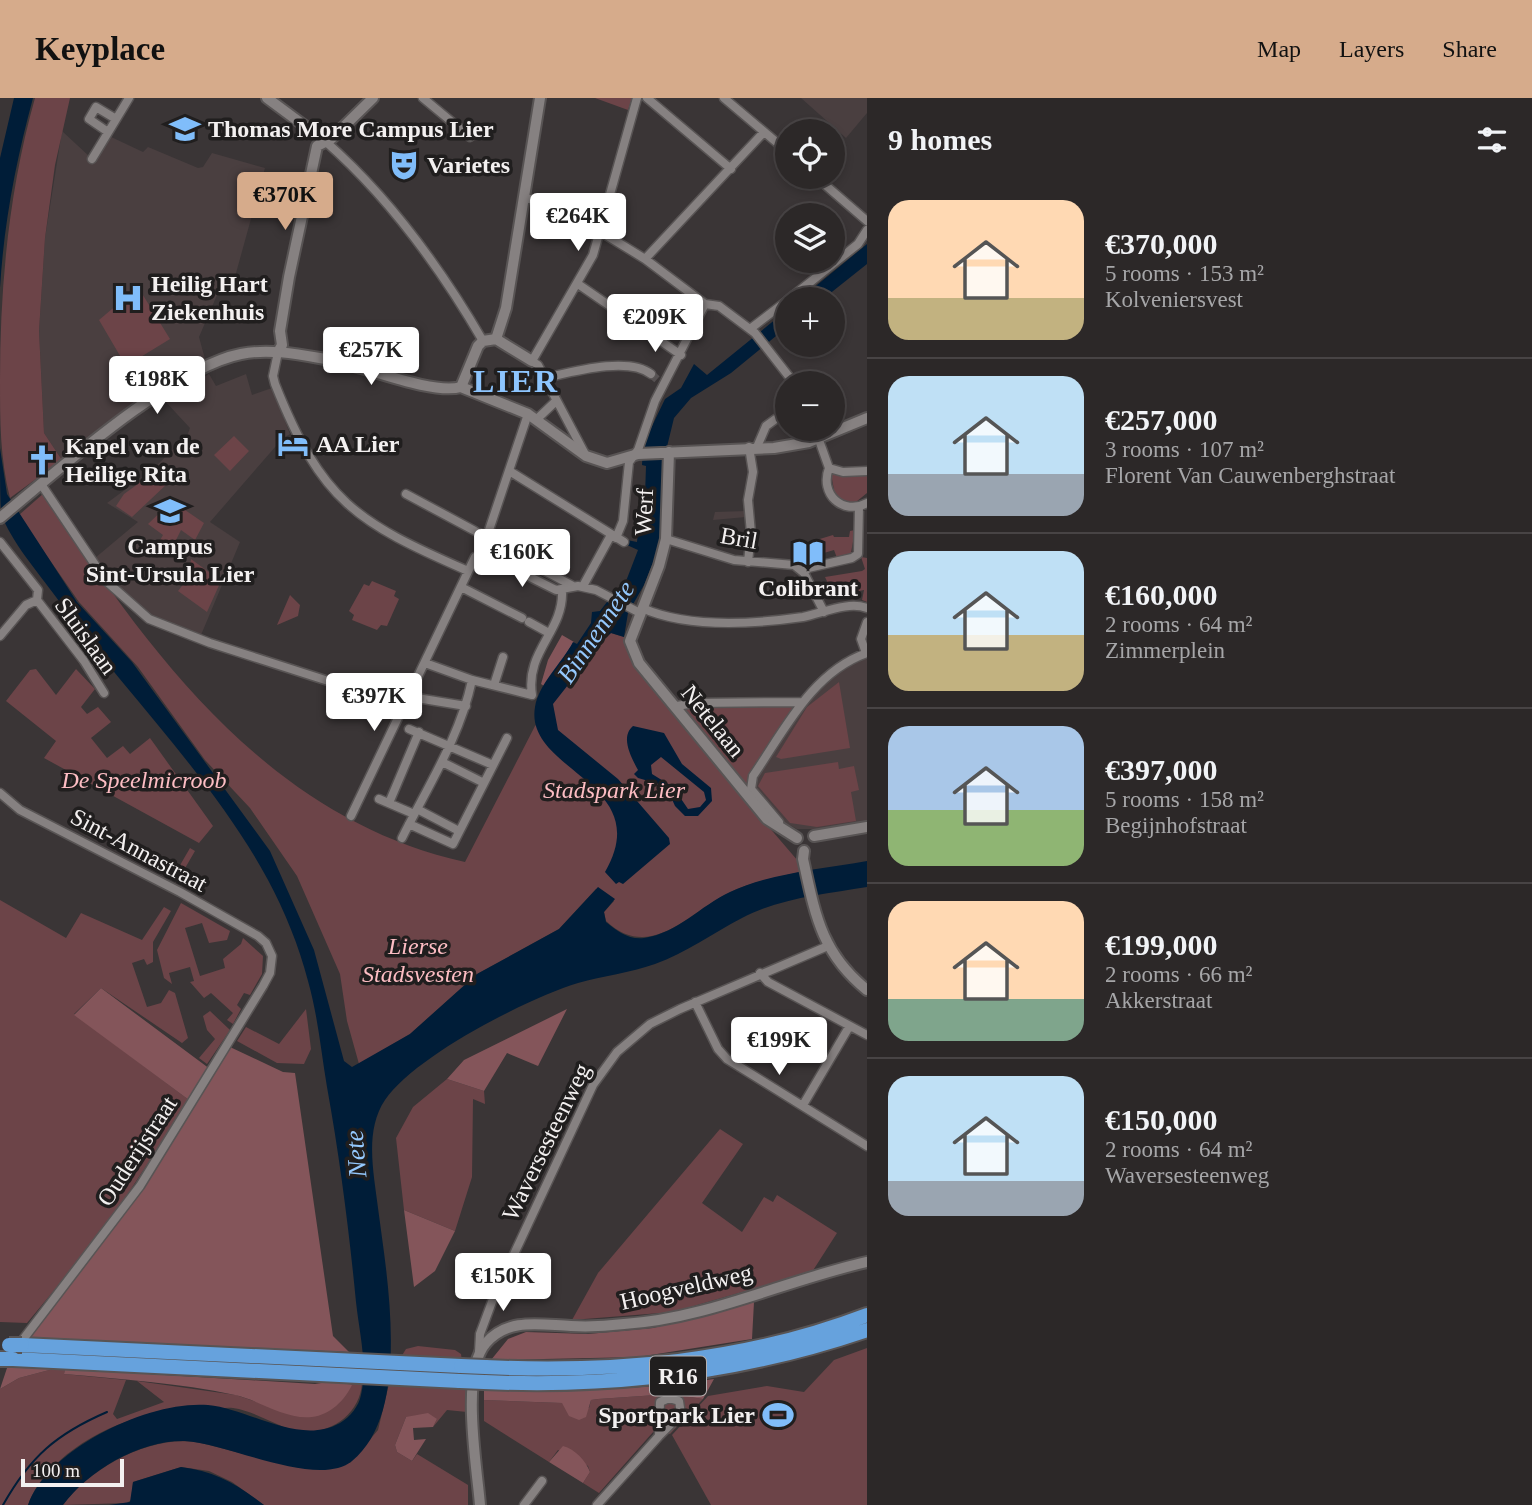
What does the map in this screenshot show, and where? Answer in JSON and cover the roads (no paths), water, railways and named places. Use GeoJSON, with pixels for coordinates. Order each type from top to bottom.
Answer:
{"type":"FeatureCollection","features":[{"type":"Feature","properties":{"kind":"highway","name":"R16"},"geometry":{"type":"LineString","coordinates":[[484,1375],[582,1370],[688,1360],[771,1344],[867,1315]]}},
{"type":"Feature","properties":{"kind":"highway","name":"R16"},"geometry":{"type":"LineString","coordinates":[[7,1354],[351,1368],[484,1375],[581,1384],[690,1375],[775,1358],[867,1330]]}},
{"type":"Feature","properties":{"kind":"street"},"geometry":{"type":"LineString","coordinates":[[92,159],[129,98]]}},
{"type":"Feature","properties":{"kind":"street"},"geometry":{"type":"LineString","coordinates":[[267,98],[325,141],[366,178],[438,266],[483,341]]}},
{"type":"Feature","properties":{"kind":"street"},"geometry":{"type":"LineString","coordinates":[[373,98],[317,146],[289,277],[280,331],[282,345],[273,376],[299,442],[321,477],[350,508],[379,529],[468,571]]}},
{"type":"Feature","properties":{"kind":"street"},"geometry":{"type":"LineString","coordinates":[[423,98],[470,137]]}},
{"type":"Feature","properties":{"kind":"street"},"geometry":{"type":"LineString","coordinates":[[496,339],[506,308],[540,98]]}},
{"type":"Feature","properties":{"kind":"street"},"geometry":{"type":"LineString","coordinates":[[533,361],[578,284],[601,232],[637,98]]}},
{"type":"Feature","properties":{"kind":"street"},"geometry":{"type":"LineString","coordinates":[[647,98],[731,169]]}},
{"type":"Feature","properties":{"kind":"street"},"geometry":{"type":"LineString","coordinates":[[724,98],[775,141]]}},
{"type":"Feature","properties":{"kind":"street"},"geometry":{"type":"LineString","coordinates":[[108,131],[89,119],[96,107],[116,119]]}},
{"type":"Feature","properties":{"kind":"street"},"geometry":{"type":"LineString","coordinates":[[645,259],[764,132]]}},
{"type":"Feature","properties":{"kind":"street"},"geometry":{"type":"LineString","coordinates":[[830,189],[867,221]]}},
{"type":"Feature","properties":{"kind":"street"},"geometry":{"type":"LineString","coordinates":[[524,198],[578,208],[604,217]]}},
{"type":"Feature","properties":{"kind":"street"},"geometry":{"type":"LineString","coordinates":[[804,287],[858,244],[867,230]]}},
{"type":"Feature","properties":{"kind":"street"},"geometry":{"type":"LineString","coordinates":[[601,232],[645,259],[705,304],[719,306],[753,331],[785,371]]}},
{"type":"Feature","properties":{"kind":"street"},"geometry":{"type":"LineString","coordinates":[[578,284],[681,355]]}},
{"type":"Feature","properties":{"kind":"street"},"geometry":{"type":"LineString","coordinates":[[351,816],[477,556],[492,558],[562,591],[578,586],[617,538],[623,521],[629,462],[638,455],[662,383],[681,355],[705,304]]}},
{"type":"Feature","properties":{"kind":"street"},"geometry":{"type":"LineString","coordinates":[[753,331],[775,312]]}},
{"type":"Feature","properties":{"kind":"street"},"geometry":{"type":"LineString","coordinates":[[461,387],[478,346],[483,341],[496,339],[533,361],[545,378],[555,402],[586,456]]}},
{"type":"Feature","properties":{"kind":"street"},"geometry":{"type":"LineString","coordinates":[[0,518],[133,413],[197,371],[237,354],[278,352],[347,363],[437,387],[461,387],[533,416],[586,456],[607,463],[638,455],[774,448],[813,441]]}},
{"type":"Feature","properties":{"kind":"street"},"geometry":{"type":"LineString","coordinates":[[545,378],[610,366],[636,367],[651,374]]}},
{"type":"Feature","properties":{"kind":"street"},"geometry":{"type":"LineString","coordinates":[[480,533],[511,471],[533,416],[555,402]]}},
{"type":"Feature","properties":{"kind":"street"},"geometry":{"type":"LineString","coordinates":[[845,426],[867,418]]}},
{"type":"Feature","properties":{"kind":"street"},"geometry":{"type":"LineString","coordinates":[[748,562],[751,533],[748,500],[753,472],[753,447],[766,426],[775,419]]}},
{"type":"Feature","properties":{"kind":"street"},"geometry":{"type":"LineString","coordinates":[[819,441],[829,468],[827,474],[835,503],[842,508],[863,505],[858,554],[852,558],[808,568],[804,573],[824,612]]}},
{"type":"Feature","properties":{"kind":"street","name":"Werf"},"geometry":{"type":"LineString","coordinates":[[637,610],[666,539],[667,452]]}},
{"type":"Feature","properties":{"kind":"street"},"geometry":{"type":"LineString","coordinates":[[829,468],[843,472],[867,471]]}},
{"type":"Feature","properties":{"kind":"street"},"geometry":{"type":"LineString","coordinates":[[511,471],[617,538]]}},
{"type":"Feature","properties":{"kind":"street"},"geometry":{"type":"LineString","coordinates":[[41,484],[106,581],[149,619],[210,643],[403,705]]}},
{"type":"Feature","properties":{"kind":"street"},"geometry":{"type":"LineString","coordinates":[[406,494],[480,533],[496,545],[578,586],[637,610],[702,621],[791,618],[853,606],[867,608]]}},
{"type":"Feature","properties":{"kind":"street","name":"Bril"},"geometry":{"type":"LineString","coordinates":[[666,539],[748,562],[794,565],[804,573]]}},
{"type":"Feature","properties":{"kind":"street","name":"Sluislaan"},"geometry":{"type":"LineString","coordinates":[[0,542],[38,590],[37,600],[84,661],[104,694]]}},
{"type":"Feature","properties":{"kind":"street"},"geometry":{"type":"LineString","coordinates":[[492,558],[496,545]]}},
{"type":"Feature","properties":{"kind":"street"},"geometry":{"type":"LineString","coordinates":[[461,587],[549,633]]}},
{"type":"Feature","properties":{"kind":"street"},"geometry":{"type":"LineString","coordinates":[[425,663],[472,680],[531,695],[530,670],[562,606],[562,591]]}},
{"type":"Feature","properties":{"kind":"street","name":"Sluislaan"},"geometry":{"type":"LineString","coordinates":[[0,636],[22,608],[37,600]]}},
{"type":"Feature","properties":{"kind":"street","name":"Netelaan"},"geometry":{"type":"LineString","coordinates":[[637,610],[630,642],[639,663],[767,818],[798,836]]}},
{"type":"Feature","properties":{"kind":"street"},"geometry":{"type":"LineString","coordinates":[[677,706],[694,703],[802,702],[832,672],[867,653],[862,639],[867,622]]}},
{"type":"Feature","properties":{"kind":"street"},"geometry":{"type":"LineString","coordinates":[[494,685],[503,657]]}},
{"type":"Feature","properties":{"kind":"street"},"geometry":{"type":"LineString","coordinates":[[402,838],[451,745],[466,706],[472,680]]}},
{"type":"Feature","properties":{"kind":"street"},"geometry":{"type":"LineString","coordinates":[[417,698],[466,706]]}},
{"type":"Feature","properties":{"kind":"street","name":"Netelaan"},"geometry":{"type":"LineString","coordinates":[[798,836],[783,827],[751,789],[753,776],[802,702]]}},
{"type":"Feature","properties":{"kind":"street"},"geometry":{"type":"LineString","coordinates":[[409,729],[493,765]]}},
{"type":"Feature","properties":{"kind":"street"},"geometry":{"type":"LineString","coordinates":[[389,803],[419,732]]}},
{"type":"Feature","properties":{"kind":"street"},"geometry":{"type":"LineString","coordinates":[[409,824],[453,844],[507,738]]}},
{"type":"Feature","properties":{"kind":"street"},"geometry":{"type":"LineString","coordinates":[[442,762],[484,783]]}},
{"type":"Feature","properties":{"kind":"street","name":"Sint-Annastraat"},"geometry":{"type":"LineString","coordinates":[[0,793],[20,810],[180,892],[262,940]]}},
{"type":"Feature","properties":{"kind":"street"},"geometry":{"type":"LineString","coordinates":[[379,799],[459,831]]}},
{"type":"Feature","properties":{"kind":"street","name":"Netelaan"},"geometry":{"type":"LineString","coordinates":[[798,836],[807,832],[814,836],[867,827]]}},
{"type":"Feature","properties":{"kind":"street","name":"Netelaan"},"geometry":{"type":"LineString","coordinates":[[798,836],[797,845],[804,851]]}},
{"type":"Feature","properties":{"kind":"street"},"geometry":{"type":"LineString","coordinates":[[814,836],[814,847],[804,851],[804,866],[819,931],[840,966],[867,990]]}},
{"type":"Feature","properties":{"kind":"street","name":"Ouderijstraat"},"geometry":{"type":"LineString","coordinates":[[7,1354],[140,1186],[263,986],[272,962],[269,948],[262,940]]}},
{"type":"Feature","properties":{"kind":"street","name":"Waversesteenweg"},"geometry":{"type":"LineString","coordinates":[[480,1505],[473,1407],[474,1374],[480,1352],[480,1334],[600,1074],[633,1037],[650,1024],[760,973],[828,946]]}},
{"type":"Feature","properties":{"kind":"street"},"geometry":{"type":"LineString","coordinates":[[760,973],[768,982],[867,1035]]}},
{"type":"Feature","properties":{"kind":"street"},"geometry":{"type":"LineString","coordinates":[[695,1002],[721,1054],[772,1090],[803,1105],[867,1146]]}},
{"type":"Feature","properties":{"kind":"street"},"geometry":{"type":"LineString","coordinates":[[803,1105],[849,1027]]}},
{"type":"Feature","properties":{"kind":"street","name":"Hoogveldweg"},"geometry":{"type":"LineString","coordinates":[[497,1333],[525,1323],[594,1326],[659,1320],[867,1262]]}},
{"type":"Feature","properties":{"kind":"street"},"geometry":{"type":"LineString","coordinates":[[480,1352],[497,1333],[486,1316]]}},
{"type":"Feature","properties":{"kind":"street"},"geometry":{"type":"LineString","coordinates":[[597,1505],[681,1414],[679,1401],[674,1398],[660,1402],[659,1436]]}},
{"type":"Feature","properties":{"kind":"street"},"geometry":{"type":"LineString","coordinates":[[524,1505],[542,1481]]}},
{"type":"Feature","properties":{"kind":"water"},"geometry":{"type":"Polygon","coordinates":[[[14,98],[33,98],[12,192],[4,239],[0,288],[0,158],[14,98]]]}},
{"type":"Feature","properties":{"kind":"water"},"geometry":{"type":"Polygon","coordinates":[[[867,244],[867,264],[838,287],[815,287],[832,273],[845,273],[845,262],[867,244]]]}},
{"type":"Feature","properties":{"kind":"water","name":"Binnennete"},"geometry":{"type":"Polygon","coordinates":[[[775,320],[775,337],[731,373],[691,398],[674,418],[664,459],[661,542],[644,585],[628,613],[624,637],[611,633],[605,638],[553,704],[558,730],[618,779],[669,838],[670,844],[623,884],[616,884],[605,872],[616,842],[614,817],[603,797],[549,748],[537,729],[535,707],[546,681],[573,642],[577,644],[591,623],[592,612],[600,611],[617,589],[623,589],[638,550],[627,545],[627,540],[637,542],[639,521],[643,517],[641,497],[645,496],[646,466],[642,465],[643,445],[665,399],[681,388],[694,364],[707,375],[775,320]]]}},
{"type":"Feature","properties":{"kind":"water","name":"Nete"},"geometry":{"type":"Polygon","coordinates":[[[0,448],[7,494],[77,602],[132,662],[270,851],[314,950],[344,1061],[352,1067],[410,1034],[477,974],[559,929],[598,887],[615,899],[604,912],[606,922],[628,936],[644,938],[668,931],[730,892],[762,880],[867,861],[867,887],[803,898],[757,911],[689,949],[655,964],[578,983],[502,1015],[420,1065],[385,1100],[374,1125],[372,1153],[390,1306],[389,1378],[383,1411],[371,1439],[352,1461],[337,1468],[295,1468],[203,1444],[168,1442],[133,1452],[101,1469],[63,1505],[28,1505],[39,1484],[78,1447],[131,1419],[158,1410],[208,1405],[274,1424],[308,1430],[324,1429],[340,1423],[354,1411],[360,1399],[363,1360],[344,1194],[317,1021],[291,929],[268,880],[221,806],[82,632],[11,535],[1,513],[0,448]]]}},
{"type":"Feature","properties":{"kind":"water"},"geometry":{"type":"Polygon","coordinates":[[[633,726],[664,733],[682,764],[711,788],[712,801],[698,816],[685,816],[675,806],[666,786],[638,778],[634,774],[638,770],[628,747],[629,731],[633,726]],[[661,757],[651,765],[652,774],[673,787],[688,809],[700,807],[706,800],[704,792],[661,757]]]}},
{"type":"Feature","properties":{"kind":"water"},"geometry":{"type":"Polygon","coordinates":[[[181,1467],[225,1480],[264,1505],[109,1505],[130,1502],[133,1482],[181,1467]]]}},
{"type":"Feature","properties":{"kind":"waterway"},"geometry":{"type":"LineString","coordinates":[[3,1505],[23,1473],[46,1449],[73,1429],[107,1412]]}},
{"type":"Feature","properties":{"kind":"tunnel"},"geometry":{"type":"LineString","coordinates":[[651,374],[660,382]]}},
{"type":"Feature","properties":{"kind":"place","name":"Thomas More Campus Lier"},"geometry":{"type":"Point","coordinates":[185,129]}},
{"type":"Feature","properties":{"kind":"place","name":"Varietes"},"geometry":{"type":"Point","coordinates":[404,165]}},
{"type":"Feature","properties":{"kind":"place","name":"Heilig Hart Ziekenhuis"},"geometry":{"type":"Point","coordinates":[128,298]}},
{"type":"Feature","properties":{"kind":"place","name":"AA Lier"},"geometry":{"type":"Point","coordinates":[293,444]}},
{"type":"Feature","properties":{"kind":"place","name":"Kapel van de Heilige Rita"},"geometry":{"type":"Point","coordinates":[42,460]}},
{"type":"Feature","properties":{"kind":"place","name":"Campus Sint-Ursula Lier"},"geometry":{"type":"Point","coordinates":[170,511]}},
{"type":"Feature","properties":{"kind":"place","name":"Colibrant"},"geometry":{"type":"Point","coordinates":[808,553]}},
{"type":"Feature","properties":{"kind":"place","name":"Sportpark Lier"},"geometry":{"type":"Point","coordinates":[778,1415]}},
{"type":"Feature","properties":{"kind":"district","name":"LIER"},"geometry":{"type":"Point","coordinates":[516,381]}},
{"type":"Feature","properties":{"kind":"park label","name":"De Speelmicroob"},"geometry":{"type":"Point","coordinates":[144,780]}},
{"type":"Feature","properties":{"kind":"park label","name":"Stadspark Lier"},"geometry":{"type":"Point","coordinates":[614,790]}},
{"type":"Feature","properties":{"kind":"park label","name":"Lierse Stadsvesten"},"geometry":{"type":"Point","coordinates":[418,960]}}]}
